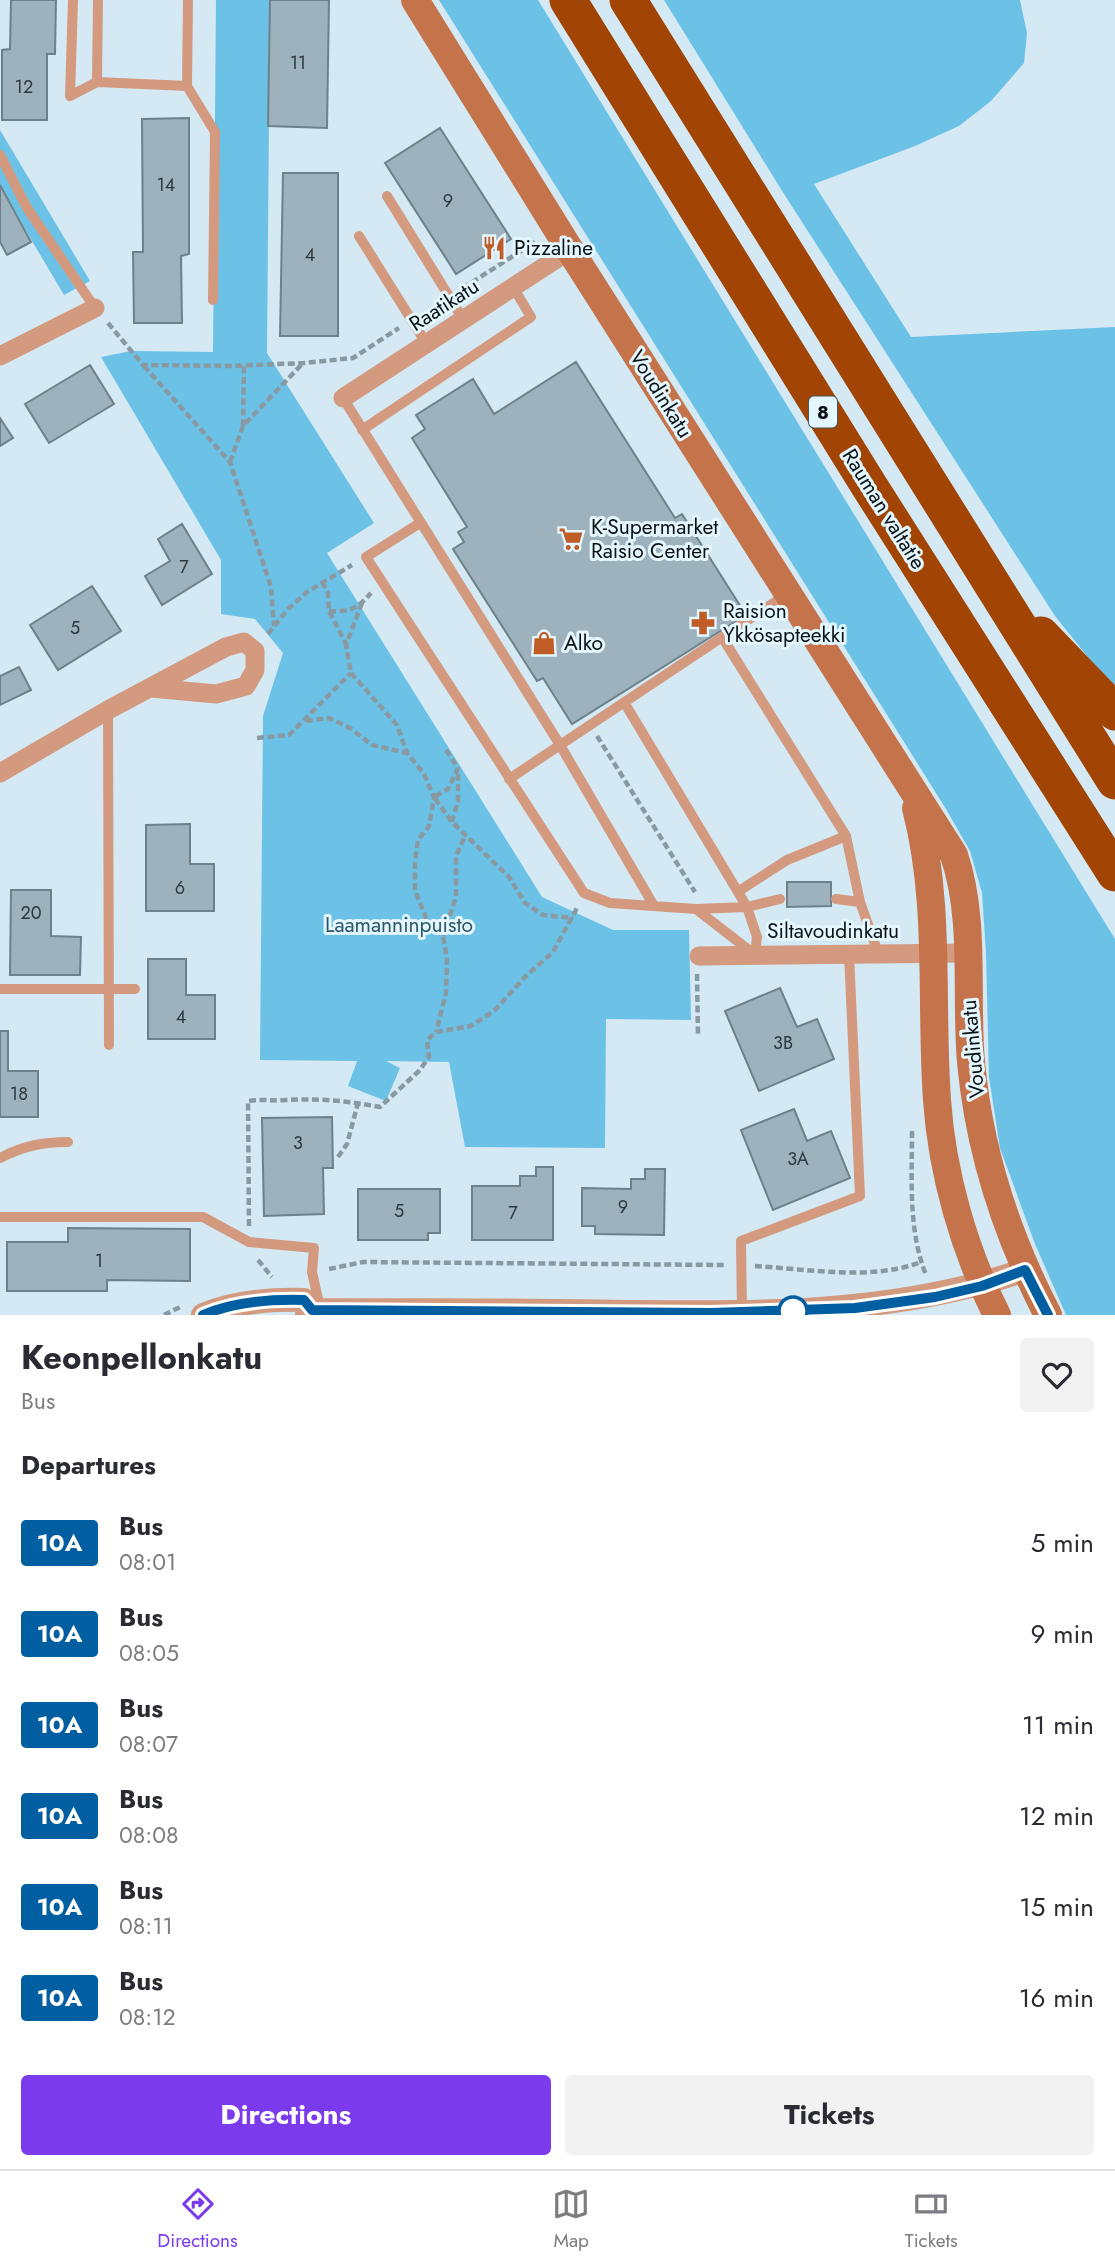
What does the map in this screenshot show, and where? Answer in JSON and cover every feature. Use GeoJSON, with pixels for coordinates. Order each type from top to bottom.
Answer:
{"type":"FeatureCollection","features":[{"type":"Feature","properties":{"kind":"highway","name":"Rauman valtatie"},"geometry":{"type":"LineString","coordinates":[[568,0],[868,484],[1115,873]]}},
{"type":"Feature","properties":{"kind":"highway","name":"8"},"geometry":{"type":"LineString","coordinates":[[628,0],[1115,781]]}},
{"type":"Feature","properties":{"kind":"highway"},"geometry":{"type":"LineString","coordinates":[[988,581],[1115,712]]}},
{"type":"Feature","properties":{"kind":"main road","name":"Voudinkatu"},"geometry":{"type":"LineString","coordinates":[[415,0],[570,250],[948,846],[961,875],[971,1064],[979,1111],[1002,1207],[1025,1270],[1048,1315]]}},
{"type":"Feature","properties":{"kind":"main road","name":"Voudinkatu"},"geometry":{"type":"LineString","coordinates":[[910,785],[924,840],[932,894],[935,1069],[940,1136],[956,1205],[982,1286],[997,1315]]}},
{"type":"Feature","properties":{"kind":"street","name":"Raatikatu"},"geometry":{"type":"LineString","coordinates":[[342,398],[570,250]]}},
{"type":"Feature","properties":{"kind":"street"},"geometry":{"type":"LineString","coordinates":[[0,356],[95,308]]}},
{"type":"Feature","properties":{"kind":"street"},"geometry":{"type":"LineString","coordinates":[[0,773],[108,710],[226,647],[244,642],[254,651],[255,670],[246,686],[216,694],[151,688]]}},
{"type":"Feature","properties":{"kind":"street","name":"Siltavoudinkatu"},"geometry":{"type":"LineString","coordinates":[[699,956],[967,953]]}},
{"type":"Feature","properties":{"kind":"street"},"geometry":{"type":"LineString","coordinates":[[195,1309],[216,1310],[276,1299],[304,1300],[313,1311],[711,1314],[855,1308],[935,1297],[982,1286],[1025,1270]]}},
{"type":"Feature","properties":{"kind":"lane"},"geometry":{"type":"LineString","coordinates":[[73,0],[70,96],[97,82],[187,86]]}},
{"type":"Feature","properties":{"kind":"lane"},"geometry":{"type":"LineString","coordinates":[[97,82],[98,0]]}},
{"type":"Feature","properties":{"kind":"lane"},"geometry":{"type":"LineString","coordinates":[[188,0],[187,86],[215,132],[213,300]]}},
{"type":"Feature","properties":{"kind":"lane"},"geometry":{"type":"LineString","coordinates":[[0,155],[27,208],[95,308]]}},
{"type":"Feature","properties":{"kind":"lane"},"geometry":{"type":"LineString","coordinates":[[387,197],[463,319]]}},
{"type":"Feature","properties":{"kind":"lane"},"geometry":{"type":"LineString","coordinates":[[359,236],[426,344]]}},
{"type":"Feature","properties":{"kind":"lane"},"geometry":{"type":"LineString","coordinates":[[362,430],[531,317],[513,287]]}},
{"type":"Feature","properties":{"kind":"lane"},"geometry":{"type":"LineString","coordinates":[[342,398],[560,745],[654,906]]}},
{"type":"Feature","properties":{"kind":"lane"},"geometry":{"type":"LineString","coordinates":[[421,523],[366,557],[584,893],[610,904],[696,909],[747,907],[780,899]]}},
{"type":"Feature","properties":{"kind":"lane"},"geometry":{"type":"LineString","coordinates":[[509,779],[788,593]]}},
{"type":"Feature","properties":{"kind":"lane"},"geometry":{"type":"LineString","coordinates":[[722,637],[846,836],[860,902],[878,953]]}},
{"type":"Feature","properties":{"kind":"lane"},"geometry":{"type":"LineString","coordinates":[[624,702],[739,891],[757,937],[755,954]]}},
{"type":"Feature","properties":{"kind":"lane"},"geometry":{"type":"LineString","coordinates":[[108,710],[109,1045]]}},
{"type":"Feature","properties":{"kind":"lane"},"geometry":{"type":"LineString","coordinates":[[739,891],[787,860],[846,836]]}},
{"type":"Feature","properties":{"kind":"lane"},"geometry":{"type":"LineString","coordinates":[[836,899],[860,902]]}},
{"type":"Feature","properties":{"kind":"lane"},"geometry":{"type":"LineString","coordinates":[[696,909],[755,954]]}},
{"type":"Feature","properties":{"kind":"lane"},"geometry":{"type":"LineString","coordinates":[[742,1312],[741,1241],[860,1196],[849,954]]}},
{"type":"Feature","properties":{"kind":"lane"},"geometry":{"type":"LineString","coordinates":[[0,989],[135,989]]}},
{"type":"Feature","properties":{"kind":"lane"},"geometry":{"type":"LineString","coordinates":[[0,1158],[18,1148],[44,1142],[68,1142]]}},
{"type":"Feature","properties":{"kind":"lane"},"geometry":{"type":"LineString","coordinates":[[0,1217],[203,1217],[249,1242],[314,1248],[313,1311]]}},
{"type":"Feature","properties":{"kind":"path"},"geometry":{"type":"LineString","coordinates":[[449,296],[539,240]]}},
{"type":"Feature","properties":{"kind":"path"},"geometry":{"type":"LineString","coordinates":[[95,308],[230,462],[271,587],[274,626]]}},
{"type":"Feature","properties":{"kind":"path"},"geometry":{"type":"LineString","coordinates":[[143,365],[244,365],[353,358],[412,321]]}},
{"type":"Feature","properties":{"kind":"path"},"geometry":{"type":"LineString","coordinates":[[243,426],[304,363]]}},
{"type":"Feature","properties":{"kind":"path"},"geometry":{"type":"LineString","coordinates":[[230,462],[243,426],[244,365]]}},
{"type":"Feature","properties":{"kind":"path"},"geometry":{"type":"LineString","coordinates":[[254,651],[297,600],[366,557]]}},
{"type":"Feature","properties":{"kind":"path"},"geometry":{"type":"LineString","coordinates":[[323,582],[328,593],[329,611],[346,645],[351,673],[397,725],[407,753],[424,774],[434,797],[452,822],[509,877],[525,903],[543,915],[573,918]]}},
{"type":"Feature","properties":{"kind":"path"},"geometry":{"type":"LineString","coordinates":[[329,611],[347,611],[362,603],[346,645]]}},
{"type":"Feature","properties":{"kind":"path"},"geometry":{"type":"LineString","coordinates":[[257,738],[289,735],[351,673]]}},
{"type":"Feature","properties":{"kind":"path"},"geometry":{"type":"LineString","coordinates":[[305,721],[329,718],[350,728],[372,745],[407,753]]}},
{"type":"Feature","properties":{"kind":"path"},"geometry":{"type":"LineString","coordinates":[[590,724],[695,891],[696,909]]}},
{"type":"Feature","properties":{"kind":"path"},"geometry":{"type":"LineString","coordinates":[[446,750],[458,768],[458,801],[452,822]]}},
{"type":"Feature","properties":{"kind":"path"},"geometry":{"type":"LineString","coordinates":[[434,797],[448,789],[458,768]]}},
{"type":"Feature","properties":{"kind":"path"},"geometry":{"type":"LineString","coordinates":[[434,797],[429,827],[418,840],[415,891],[426,918],[443,936]]}},
{"type":"Feature","properties":{"kind":"path"},"geometry":{"type":"LineString","coordinates":[[436,1032],[446,993],[447,959],[443,936],[456,897],[456,856],[465,836]]}},
{"type":"Feature","properties":{"kind":"path"},"geometry":{"type":"LineString","coordinates":[[264,1284],[276,1282],[251,1252],[249,1242],[248,1101],[302,1098],[380,1107],[419,1071],[429,1057],[427,1040],[436,1032],[471,1026],[495,1010],[553,952],[584,893]]}},
{"type":"Feature","properties":{"kind":"path"},"geometry":{"type":"LineString","coordinates":[[698,1036],[699,956]]}},
{"type":"Feature","properties":{"kind":"path"},"geometry":{"type":"LineString","coordinates":[[338,1157],[346,1143],[358,1103]]}},
{"type":"Feature","properties":{"kind":"path"},"geometry":{"type":"LineString","coordinates":[[312,1272],[363,1262],[741,1266],[871,1272],[903,1269],[921,1262]]}},
{"type":"Feature","properties":{"kind":"path"},"geometry":{"type":"LineString","coordinates":[[164,1315],[195,1309]]}},
{"type":"Feature","properties":{"kind":"green space","name":"Laamanninpuisto"},"geometry":{"type":"Polygon","coordinates":[[[216,0],[270,0],[267,353],[374,523],[327,553],[542,897],[613,930],[689,930],[691,1020],[606,1019],[605,1148],[465,1147],[449,1062],[386,1061],[400,1068],[386,1101],[348,1086],[357,1061],[260,1060],[263,716],[283,653],[255,619],[221,614],[221,560],[101,357],[131,351],[213,352],[216,0]]]}},
{"type":"Feature","properties":{"kind":"green space"},"geometry":{"type":"Polygon","coordinates":[[[439,0],[538,0],[1115,939],[1115,1315],[1066,1315],[1035,1244],[1000,1148],[989,1077],[982,893],[970,851],[439,0]]]}},
{"type":"Feature","properties":{"kind":"green space"},"geometry":{"type":"Polygon","coordinates":[[[664,0],[1020,0],[1027,33],[1024,63],[991,101],[959,126],[915,146],[814,184],[911,337],[1115,327],[1115,691],[1055,616],[784,194],[664,0]]]}},
{"type":"Feature","properties":{"kind":"green space"},"geometry":{"type":"Polygon","coordinates":[[[0,130],[90,281],[64,295],[0,187],[0,130]]]}},
{"type":"Feature","properties":{"kind":"building"},"geometry":{"type":"Polygon","coordinates":[[[11,0],[56,0],[55,54],[47,54],[47,120],[2,120],[2,50],[10,49],[11,0]]]}},
{"type":"Feature","properties":{"kind":"building"},"geometry":{"type":"Polygon","coordinates":[[[270,0],[329,0],[327,128],[268,126],[270,0]]]}},
{"type":"Feature","properties":{"kind":"building"},"geometry":{"type":"Polygon","coordinates":[[[189,118],[189,254],[181,256],[182,323],[134,323],[133,252],[143,252],[142,119],[189,118]]]}},
{"type":"Feature","properties":{"kind":"building"},"geometry":{"type":"Polygon","coordinates":[[[440,128],[511,239],[456,274],[385,163],[440,128]]]}},
{"type":"Feature","properties":{"kind":"building"},"geometry":{"type":"Polygon","coordinates":[[[283,173],[338,173],[338,336],[280,336],[283,173]]]}},
{"type":"Feature","properties":{"kind":"building"},"geometry":{"type":"Polygon","coordinates":[[[0,185],[31,242],[7,255],[0,242],[0,185]]]}},
{"type":"Feature","properties":{"kind":"building"},"geometry":{"type":"Polygon","coordinates":[[[576,362],[675,518],[682,514],[746,615],[572,724],[543,678],[537,681],[453,549],[464,542],[458,532],[467,527],[412,438],[425,429],[416,415],[473,379],[494,414],[576,362]]]}},
{"type":"Feature","properties":{"kind":"building"},"geometry":{"type":"Polygon","coordinates":[[[90,365],[114,404],[49,443],[25,404],[90,365]]]}},
{"type":"Feature","properties":{"kind":"building"},"geometry":{"type":"Polygon","coordinates":[[[0,418],[13,438],[0,446],[0,418]]]}},
{"type":"Feature","properties":{"kind":"building"},"geometry":{"type":"Polygon","coordinates":[[[182,524],[212,574],[162,605],[145,576],[170,561],[158,539],[182,524]]]}},
{"type":"Feature","properties":{"kind":"building"},"geometry":{"type":"Polygon","coordinates":[[[92,586],[121,631],[58,670],[30,625],[92,586]]]}},
{"type":"Feature","properties":{"kind":"building"},"geometry":{"type":"Polygon","coordinates":[[[19,667],[31,690],[0,705],[0,676],[19,667]]]}},
{"type":"Feature","properties":{"kind":"building"},"geometry":{"type":"Polygon","coordinates":[[[190,824],[190,864],[214,864],[214,911],[146,911],[146,825],[190,824]]]}},
{"type":"Feature","properties":{"kind":"building"},"geometry":{"type":"Polygon","coordinates":[[[787,882],[831,882],[831,906],[787,907],[787,882]]]}},
{"type":"Feature","properties":{"kind":"building"},"geometry":{"type":"Polygon","coordinates":[[[11,890],[51,890],[51,936],[81,937],[80,975],[10,975],[11,890]]]}},
{"type":"Feature","properties":{"kind":"building"},"geometry":{"type":"Polygon","coordinates":[[[148,959],[186,959],[186,995],[215,995],[215,1039],[148,1039],[148,959]]]}},
{"type":"Feature","properties":{"kind":"building"},"geometry":{"type":"Polygon","coordinates":[[[780,988],[797,1027],[817,1019],[834,1059],[759,1091],[725,1011],[780,988]]]}},
{"type":"Feature","properties":{"kind":"building"},"geometry":{"type":"Polygon","coordinates":[[[0,1031],[8,1031],[8,1071],[38,1071],[38,1117],[0,1117],[0,1031]]]}},
{"type":"Feature","properties":{"kind":"building"},"geometry":{"type":"Polygon","coordinates":[[[794,1109],[807,1141],[831,1131],[850,1178],[773,1210],[741,1130],[794,1109]]]}},
{"type":"Feature","properties":{"kind":"building"},"geometry":{"type":"Polygon","coordinates":[[[332,1117],[333,1168],[323,1168],[324,1214],[264,1216],[262,1118],[332,1117]]]}},
{"type":"Feature","properties":{"kind":"building"},"geometry":{"type":"Polygon","coordinates":[[[536,1167],[553,1167],[553,1240],[472,1240],[472,1186],[520,1186],[520,1176],[536,1176],[536,1167]]]}},
{"type":"Feature","properties":{"kind":"building"},"geometry":{"type":"Polygon","coordinates":[[[645,1169],[665,1169],[664,1235],[595,1234],[595,1226],[582,1226],[582,1188],[631,1189],[631,1179],[645,1179],[645,1169]]]}},
{"type":"Feature","properties":{"kind":"building"},"geometry":{"type":"Polygon","coordinates":[[[358,1189],[440,1189],[440,1233],[428,1233],[428,1240],[358,1240],[358,1189]]]}},
{"type":"Feature","properties":{"kind":"building"},"geometry":{"type":"Polygon","coordinates":[[[68,1228],[190,1229],[190,1281],[107,1280],[107,1291],[7,1291],[7,1242],[68,1242],[68,1228]]]}},
{"type":"Feature","properties":{"kind":"bus line","name":"10A"},"geometry":{"type":"LineString","coordinates":[[203,1315],[216,1310],[276,1299],[304,1300],[312,1310],[711,1313],[855,1308],[935,1297],[982,1286],[1025,1270],[1048,1315]]}},
{"type":"Feature","properties":{"kind":"place","name":"Pizzaline"},"geometry":{"type":"Point","coordinates":[494,248]}},
{"type":"Feature","properties":{"kind":"place","name":"K-Supermarket Raisio Center"},"geometry":{"type":"Point","coordinates":[571,539]}},
{"type":"Feature","properties":{"kind":"place","name":"Raision Ykkösapteekki"},"geometry":{"type":"Point","coordinates":[703,623]}},
{"type":"Feature","properties":{"kind":"place","name":"Alko"},"geometry":{"type":"Point","coordinates":[544,643]}}]}
